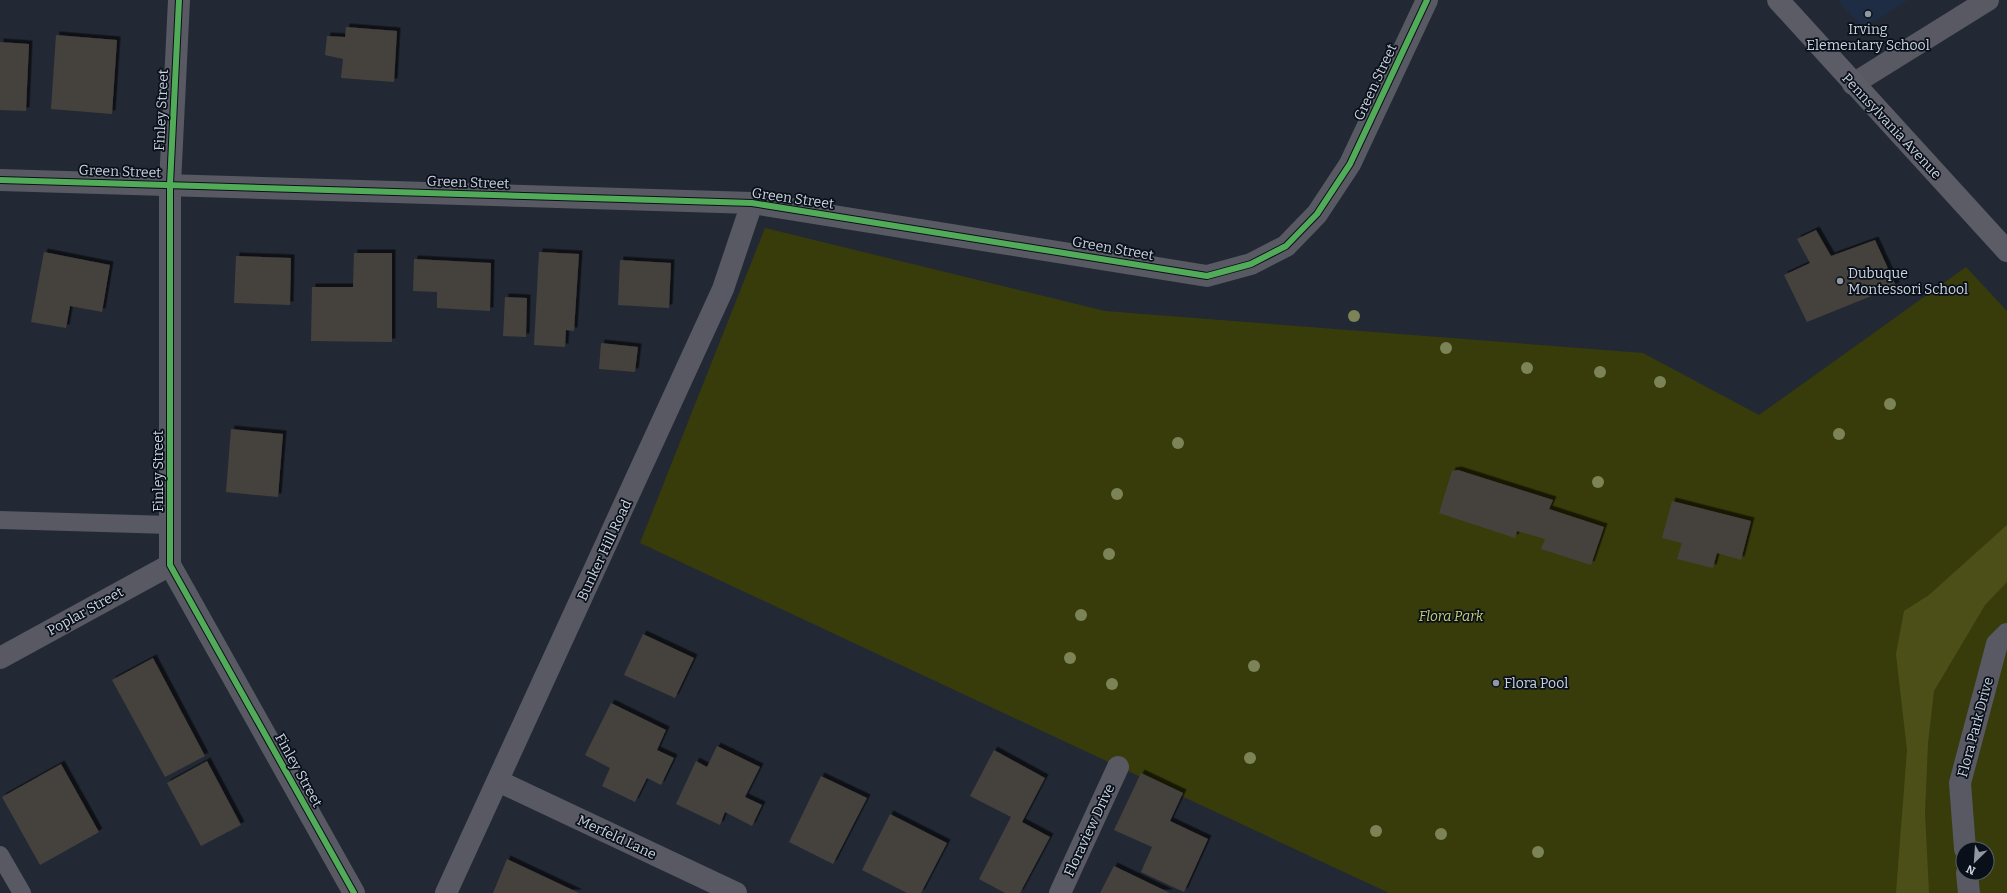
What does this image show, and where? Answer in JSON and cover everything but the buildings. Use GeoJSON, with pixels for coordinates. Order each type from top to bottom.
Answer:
{"type":"FeatureCollection","features":[{"type":"Feature","properties":{"kind":"main road","name":"Pennsylvania Avenue"},"geometry":{"type":"LineString","coordinates":[[1778,0],[1853,84],[1879,109],[2007,251]]}},
{"type":"Feature","properties":{"kind":"street","name":"Finley Street"},"geometry":{"type":"LineString","coordinates":[[179,0],[170,184],[170,565],[354,893]]}},
{"type":"Feature","properties":{"kind":"street","name":"Green Street"},"geometry":{"type":"LineString","coordinates":[[0,180],[752,203],[1207,276],[1252,264],[1286,246],[1317,214],[1350,164],[1427,0]]}},
{"type":"Feature","properties":{"kind":"street"},"geometry":{"type":"LineString","coordinates":[[1853,84],[1988,0]]}},
{"type":"Feature","properties":{"kind":"street","name":"Bunker Hill Road"},"geometry":{"type":"LineString","coordinates":[[446,893],[723,289],[752,203]]}},
{"type":"Feature","properties":{"kind":"street","name":"Poplar Street"},"geometry":{"type":"LineString","coordinates":[[0,658],[170,565]]}},
{"type":"Feature","properties":{"kind":"street","name":"Flora Park Drive"},"geometry":{"type":"LineString","coordinates":[[1964,841],[1960,783],[1997,644],[2007,634]]}},
{"type":"Feature","properties":{"kind":"street","name":"Floraview Drive"},"geometry":{"type":"LineString","coordinates":[[1060,893],[1118,767]]}},
{"type":"Feature","properties":{"kind":"street","name":"Merfeld Lane"},"geometry":{"type":"LineString","coordinates":[[498,781],[736,893]]}},
{"type":"Feature","properties":{"kind":"street"},"geometry":{"type":"LineString","coordinates":[[1968,881],[1969,893]]}},
{"type":"Feature","properties":{"kind":"lane"},"geometry":{"type":"LineString","coordinates":[[0,520],[170,525]]}},
{"type":"Feature","properties":{"kind":"lane"},"geometry":{"type":"LineString","coordinates":[[0,855],[22,893]]}},
{"type":"Feature","properties":{"kind":"shaded area","name":"Irving Elementary School"},"geometry":{"type":"Polygon","coordinates":[[[1838,0],[1908,0],[1863,28],[1838,0]]]}},
{"type":"Feature","properties":{"kind":"green space","name":"Flora Park"},"geometry":{"type":"Polygon","coordinates":[[[765,228],[1105,311],[1643,353],[1759,415],[1966,267],[2007,311],[2007,893],[1389,893],[640,543],[765,228]]]}},
{"type":"Feature","properties":{"kind":"green space"},"geometry":{"type":"Polygon","coordinates":[[[2007,525],[2007,582],[1985,605],[1934,691],[1928,743],[1925,813],[1929,893],[1896,893],[1907,750],[1896,654],[1904,611],[1929,595],[2007,525]]]}},
{"type":"Feature","properties":{"kind":"cycle path"},"geometry":{"type":"LineString","coordinates":[[179,0],[170,184],[170,565],[354,893]]}},
{"type":"Feature","properties":{"kind":"cycle path"},"geometry":{"type":"LineString","coordinates":[[0,180],[752,203],[1207,276],[1251,264],[1286,246],[1317,214],[1350,164],[1427,0]]}},
{"type":"Feature","properties":{"kind":"place","name":"Irving Elementary School"},"geometry":{"type":"Point","coordinates":[1868,14]}},
{"type":"Feature","properties":{"kind":"place","name":"Dubuque Montessori School"},"geometry":{"type":"Point","coordinates":[1840,281]}},
{"type":"Feature","properties":{"kind":"place","name":"Flora Pool"},"geometry":{"type":"Point","coordinates":[1496,683]}}]}
